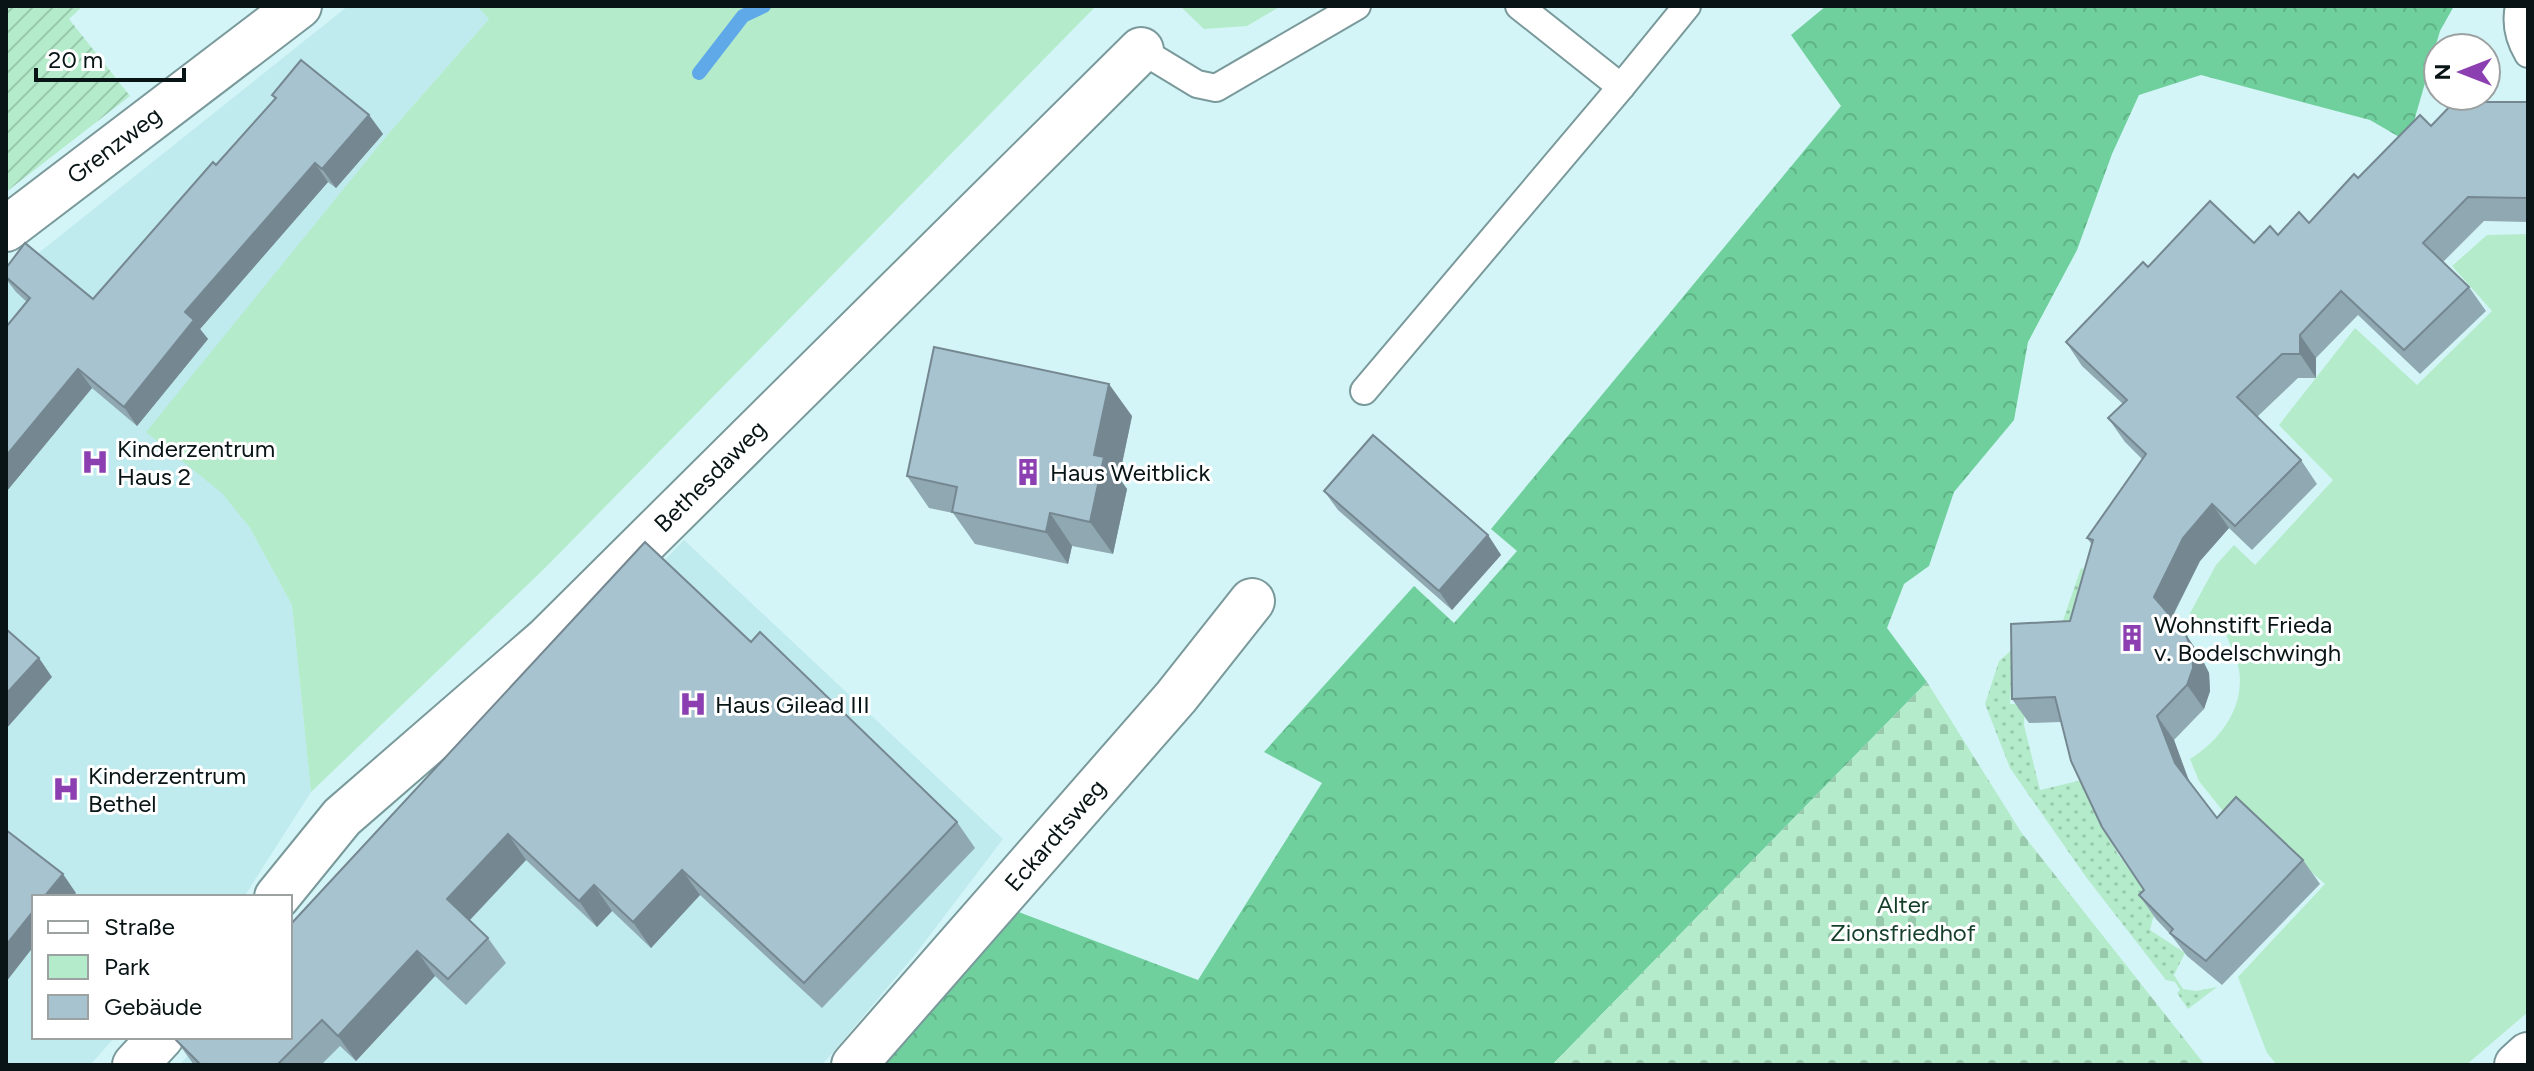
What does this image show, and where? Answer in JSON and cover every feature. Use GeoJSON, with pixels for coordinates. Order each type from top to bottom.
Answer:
{"type":"FeatureCollection","features":[{"type":"Feature","properties":{"kind":"street","name":"Grenzweg"},"geometry":{"type":"LineString","coordinates":[[6,229],[299,6]]}},
{"type":"Feature","properties":{"kind":"street","name":"Bethesdaweg"},"geometry":{"type":"LineString","coordinates":[[279,895],[342,817],[546,640],[1141,50]]}},
{"type":"Feature","properties":{"kind":"street","name":"Eckardtsweg"},"geometry":{"type":"LineString","coordinates":[[854,1065],[1176,697],[1252,601]]}},
{"type":"Feature","properties":{"kind":"street"},"geometry":{"type":"LineString","coordinates":[[135,1065],[159,1039]]}},
{"type":"Feature","properties":{"kind":"street"},"geometry":{"type":"LineString","coordinates":[[2517,1065],[2528,1055]]}},
{"type":"Feature","properties":{"kind":"lane"},"geometry":{"type":"LineString","coordinates":[[1141,50],[1168,70],[1197,84],[1216,88],[1357,6]]}},
{"type":"Feature","properties":{"kind":"lane"},"geometry":{"type":"LineString","coordinates":[[1519,6],[1621,87]]}},
{"type":"Feature","properties":{"kind":"lane"},"geometry":{"type":"LineString","coordinates":[[1364,391],[1687,6]]}},
{"type":"Feature","properties":{"kind":"lane"},"geometry":{"type":"LineString","coordinates":[[2519,6],[2520,40],[2528,54]]}},
{"type":"Feature","properties":{"kind":"shaded area","name":"Kinderzentrum Haus 2"},"geometry":{"type":"Polygon","coordinates":[[[348,6],[477,6],[489,19],[389,133],[147,432],[222,492],[250,528],[292,605],[311,792],[245,895],[32,895],[32,1039],[113,1039],[90,1065],[6,1065],[6,279],[348,6]]]}},
{"type":"Feature","properties":{"kind":"shaded area","name":"Haus Gilead III"},"geometry":{"type":"Polygon","coordinates":[[[684,540],[1003,839],[914,956],[822,1065],[179,1065],[204,1039],[292,1039],[292,948],[684,540]]]}},
{"type":"Feature","properties":{"kind":"green space"},"geometry":{"type":"Polygon","coordinates":[[[6,6],[83,6],[69,19],[130,96],[6,192],[6,6]]]}},
{"type":"Feature","properties":{"kind":"green space"},"geometry":{"type":"Polygon","coordinates":[[[477,6],[1096,6],[546,567],[311,792],[292,605],[250,528],[222,493],[146,432],[389,133],[489,19],[477,6]]]}},
{"type":"Feature","properties":{"kind":"green space"},"geometry":{"type":"Polygon","coordinates":[[[1180,6],[1281,6],[1247,26],[1204,29],[1180,6]]]}},
{"type":"Feature","properties":{"kind":"green space"},"geometry":{"type":"Polygon","coordinates":[[[1826,6],[2454,6],[2440,32],[2422,32],[2422,93],[2408,142],[2370,120],[2201,75],[2139,95],[2112,154],[2077,250],[2028,342],[2014,420],[1954,492],[1929,566],[1904,584],[1887,628],[1927,682],[1552,1065],[874,1065],[1008,908],[1198,980],[1322,783],[1264,752],[1414,586],[1454,623],[1517,551],[1491,529],[1841,106],[1791,35],[1826,6]]]}},
{"type":"Feature","properties":{"kind":"green space"},"geometry":{"type":"Polygon","coordinates":[[[2528,234],[2528,1012],[2466,1065],[2277,1065],[2267,1053],[2238,977],[2325,884],[2253,821],[2230,820],[2199,781],[2190,759],[2211,743],[2228,722],[2240,684],[2238,666],[2226,634],[2189,615],[2216,565],[2234,545],[2255,565],[2333,480],[2279,425],[2355,328],[2417,385],[2492,311],[2452,266],[2487,235],[2528,234]]]}},
{"type":"Feature","properties":{"kind":"green space"},"geometry":{"type":"Polygon","coordinates":[[[2081,568],[2099,574],[2087,628],[2012,668],[2010,704],[2025,704],[2024,725],[2040,790],[2082,780],[2117,853],[2160,910],[2153,918],[2150,930],[2185,953],[2174,975],[2183,989],[2196,991],[2217,987],[2188,1009],[2177,993],[2180,990],[2175,982],[2166,980],[2086,877],[2010,768],[1985,704],[1999,661],[2014,648],[2061,626],[2081,568]]]}},
{"type":"Feature","properties":{"kind":"green space","name":"Alter Zionsfriedhof"},"geometry":{"type":"Polygon","coordinates":[[[1927,682],[2021,832],[2205,1065],[1552,1065],[1927,682]]]}},
{"type":"Feature","properties":{"kind":"building"},"geometry":{"type":"Polygon","coordinates":[[[301,60],[369,115],[322,169],[315,163],[185,312],[194,320],[124,407],[78,369],[6,456],[6,327],[30,298],[6,277],[6,268],[25,243],[93,299],[213,162],[216,165],[276,98],[272,95],[301,60]]]}},
{"type":"Feature","properties":{"kind":"building"},"geometry":{"type":"Polygon","coordinates":[[[2502,102],[2528,102],[2528,198],[2468,197],[2423,243],[2469,287],[2404,350],[2341,291],[2300,335],[2300,354],[2282,354],[2237,397],[2301,460],[2235,526],[2212,504],[2183,538],[2154,597],[2185,633],[2192,649],[2193,668],[2187,685],[2157,716],[2175,763],[2217,818],[2236,797],[2303,860],[2206,961],[2170,933],[2173,929],[2139,895],[2144,890],[2102,827],[2071,761],[2055,697],[2012,699],[2011,624],[2070,621],[2093,540],[2087,538],[2146,454],[2108,418],[2127,400],[2066,342],[2143,262],[2148,267],[2210,201],[2254,243],[2270,226],[2278,235],[2299,212],[2309,223],[2354,174],[2358,178],[2420,115],[2431,126],[2444,112],[2502,112],[2502,102]]]}},
{"type":"Feature","properties":{"kind":"building","name":"Haus Weitblick"},"geometry":{"type":"Polygon","coordinates":[[[934,347],[1109,384],[1094,455],[1104,457],[1090,522],[1050,513],[1046,532],[952,512],[957,487],[907,476],[934,347]]]}},
{"type":"Feature","properties":{"kind":"building"},"geometry":{"type":"Polygon","coordinates":[[[1373,435],[1488,535],[1439,591],[1324,491],[1373,435]]]}},
{"type":"Feature","properties":{"kind":"building"},"geometry":{"type":"Polygon","coordinates":[[[645,542],[751,642],[760,632],[957,822],[804,983],[682,870],[633,922],[594,885],[579,901],[508,834],[447,899],[488,938],[448,979],[417,951],[338,1036],[322,1020],[277,1065],[201,1065],[177,1039],[292,1039],[292,923],[645,542]]]}},
{"type":"Feature","properties":{"kind":"building"},"geometry":{"type":"Polygon","coordinates":[[[6,629],[39,658],[6,694],[6,629]]]}},
{"type":"Feature","properties":{"kind":"building"},"geometry":{"type":"Polygon","coordinates":[[[6,830],[63,874],[46,895],[32,895],[32,912],[6,945],[6,830]]]}},
{"type":"Feature","properties":{"kind":"waterway"},"geometry":{"type":"LineString","coordinates":[[699,73],[743,16],[764,6]]}},
{"type":"Feature","properties":{"kind":"place","name":"Kinderzentrum Haus 2"},"geometry":{"type":"Point","coordinates":[95,462]}},
{"type":"Feature","properties":{"kind":"place","name":"Haus Weitblick"},"geometry":{"type":"Point","coordinates":[1028,472]}},
{"type":"Feature","properties":{"kind":"place","name":"Wohnstift Frieda v. Bodelschwingh"},"geometry":{"type":"Point","coordinates":[2132,638]}},
{"type":"Feature","properties":{"kind":"place","name":"Haus Gilead III"},"geometry":{"type":"Point","coordinates":[693,704]}},
{"type":"Feature","properties":{"kind":"place","name":"Kinderzentrum Bethel"},"geometry":{"type":"Point","coordinates":[66,789]}}]}
